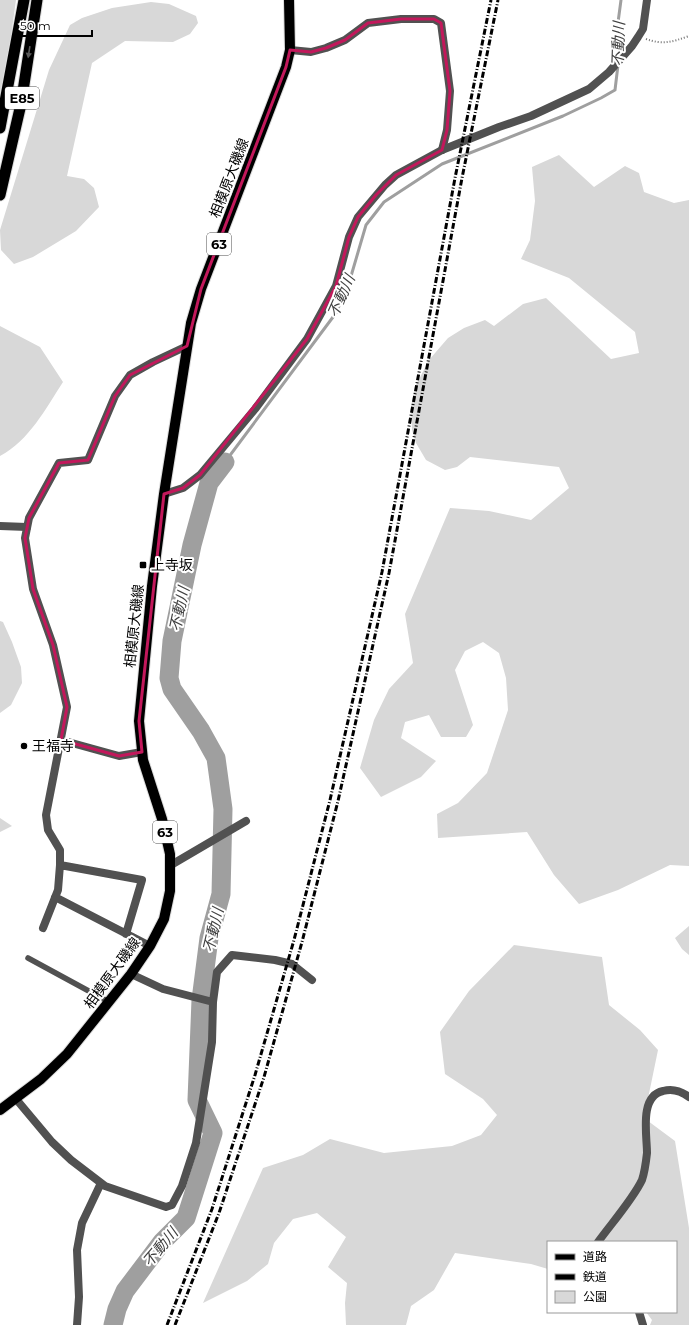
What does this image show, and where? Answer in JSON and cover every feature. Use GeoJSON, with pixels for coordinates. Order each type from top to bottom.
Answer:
{"type":"FeatureCollection","features":[{"type":"Feature","properties":{"kind":"highway","name":"E85"},"geometry":{"type":"LineString","coordinates":[[0,128],[24,0]]}},
{"type":"Feature","properties":{"kind":"highway","name":"E85"},"geometry":{"type":"LineString","coordinates":[[0,195],[21,104],[37,0]]}},
{"type":"Feature","properties":{"kind":"main road","name":"相模原大磯線"},"geometry":{"type":"LineString","coordinates":[[0,1110],[41,1079],[68,1054],[131,974],[150,946],[164,919],[170,891],[171,865],[167,838],[145,767],[142,752],[139,715],[152,586],[164,494],[187,346],[192,323],[201,289],[283,74],[290,50],[289,0]]}},
{"type":"Feature","properties":{"kind":"street"},"geometry":{"type":"LineString","coordinates":[[164,494],[183,488],[200,475],[255,409],[307,339],[336,286],[349,237],[358,217],[376,195],[396,175],[442,150],[531,116],[589,89],[609,72],[638,37],[643,29],[647,0]]}},
{"type":"Feature","properties":{"kind":"street"},"geometry":{"type":"LineString","coordinates":[[290,50],[311,52],[326,48],[346,40],[368,23],[401,18],[434,19],[441,23],[450,91],[447,130],[442,150]]}},
{"type":"Feature","properties":{"kind":"street"},"geometry":{"type":"LineString","coordinates":[[43,928],[58,890],[60,850],[48,830],[46,815],[67,707],[54,645],[33,589],[24,538],[29,518],[59,463],[88,460],[115,396],[130,375],[187,346]]}},
{"type":"Feature","properties":{"kind":"street"},"geometry":{"type":"LineString","coordinates":[[0,526],[27,527]]}},
{"type":"Feature","properties":{"kind":"street"},"geometry":{"type":"LineString","coordinates":[[61,740],[119,756],[142,752]]}},
{"type":"Feature","properties":{"kind":"street"},"geometry":{"type":"LineString","coordinates":[[171,865],[246,821]]}},
{"type":"Feature","properties":{"kind":"street"},"geometry":{"type":"LineString","coordinates":[[60,865],[142,880],[126,934]]}},
{"type":"Feature","properties":{"kind":"street"},"geometry":{"type":"LineString","coordinates":[[55,897],[150,946]]}},
{"type":"Feature","properties":{"kind":"street"},"geometry":{"type":"LineString","coordinates":[[16,1099],[52,1142],[71,1160],[105,1186],[166,1207],[172,1205],[182,1186],[196,1143],[212,1042],[213,1002],[217,972],[232,955],[275,960],[292,964],[312,980]]}},
{"type":"Feature","properties":{"kind":"street"},"geometry":{"type":"LineString","coordinates":[[131,974],[163,990],[213,1002]]}},
{"type":"Feature","properties":{"kind":"street"},"geometry":{"type":"LineString","coordinates":[[599,1241],[642,1180],[646,1167],[647,1153],[645,1121],[646,1110],[652,1098],[659,1092],[670,1089],[680,1091],[689,1096]]}},
{"type":"Feature","properties":{"kind":"street"},"geometry":{"type":"LineString","coordinates":[[76,1325],[80,1297],[77,1250],[82,1223],[101,1183]]}},
{"type":"Feature","properties":{"kind":"street"},"geometry":{"type":"LineString","coordinates":[[640,1313],[643,1325]]}},
{"type":"Feature","properties":{"kind":"lane"},"geometry":{"type":"LineString","coordinates":[[28,958],[109,1002]]}},
{"type":"Feature","properties":{"kind":"path"},"geometry":{"type":"LineString","coordinates":[[638,37],[657,43],[668,43],[689,36]]}},
{"type":"Feature","properties":{"kind":"highlighted area"},"geometry":{"type":"Polygon","coordinates":[[[401,19],[434,19],[441,23],[450,91],[447,130],[442,150],[396,175],[376,195],[358,217],[349,237],[336,286],[307,339],[200,475],[183,488],[164,494],[139,721],[142,752],[119,756],[61,740],[67,707],[53,645],[33,589],[25,538],[29,518],[59,463],[88,460],[115,396],[130,375],[187,346],[201,289],[286,67],[290,50],[311,52],[326,48],[345,40],[368,23],[401,19]]]}},
{"type":"Feature","properties":{"kind":"green space"},"geometry":{"type":"Polygon","coordinates":[[[0,0],[16,0],[0,94],[0,0]]]}},
{"type":"Feature","properties":{"kind":"green space"},"geometry":{"type":"Polygon","coordinates":[[[151,2],[169,4],[196,16],[198,23],[190,34],[173,42],[125,41],[92,63],[67,176],[84,179],[94,188],[99,207],[76,231],[33,257],[14,264],[1,250],[0,230],[49,70],[70,25],[82,18],[112,8],[151,2]]]}},
{"type":"Feature","properties":{"kind":"green space"},"geometry":{"type":"Polygon","coordinates":[[[559,155],[594,187],[625,166],[639,173],[644,192],[674,203],[689,200],[689,866],[670,865],[618,890],[579,904],[554,875],[527,832],[438,838],[437,814],[458,803],[487,773],[508,710],[506,678],[499,653],[483,642],[465,651],[455,670],[473,725],[466,737],[441,737],[429,715],[405,722],[401,738],[436,761],[421,777],[381,797],[360,768],[374,720],[389,689],[413,663],[405,614],[450,508],[489,511],[531,520],[569,488],[559,467],[470,457],[457,467],[445,470],[426,460],[416,443],[412,430],[411,407],[415,387],[429,360],[448,338],[464,328],[485,320],[494,326],[523,304],[546,298],[611,359],[639,353],[635,332],[569,278],[521,259],[530,240],[535,201],[532,167],[559,155]]]}},
{"type":"Feature","properties":{"kind":"green space"},"geometry":{"type":"Polygon","coordinates":[[[0,326],[40,347],[63,382],[28,433],[20,442],[0,456],[0,326]]]}},
{"type":"Feature","properties":{"kind":"green space"},"geometry":{"type":"Polygon","coordinates":[[[0,621],[3,622],[21,667],[22,683],[11,705],[0,713],[0,621]]]}},
{"type":"Feature","properties":{"kind":"green space"},"geometry":{"type":"Polygon","coordinates":[[[0,818],[12,826],[0,832],[0,818]]]}},
{"type":"Feature","properties":{"kind":"green space"},"geometry":{"type":"Polygon","coordinates":[[[689,926],[689,955],[682,949],[675,938],[689,926]]]}},
{"type":"Feature","properties":{"kind":"green space"},"geometry":{"type":"Polygon","coordinates":[[[514,945],[602,957],[609,1005],[640,1030],[658,1050],[644,1118],[675,1141],[689,1228],[689,1325],[650,1325],[652,1320],[647,1313],[677,1313],[677,1241],[547,1241],[547,1269],[531,1264],[455,1253],[434,1290],[411,1306],[406,1325],[346,1325],[345,1303],[347,1283],[328,1267],[346,1237],[317,1213],[293,1219],[274,1243],[268,1264],[247,1281],[203,1303],[263,1168],[303,1155],[330,1139],[384,1153],[452,1146],[481,1135],[497,1115],[483,1099],[445,1074],[440,1032],[469,991],[514,945]]]}},
{"type":"Feature","properties":{"kind":"waterway","name":"不動川"},"geometry":{"type":"LineString","coordinates":[[619,57],[621,45],[617,30],[621,0]]}},
{"type":"Feature","properties":{"kind":"waterway","name":"不動川"},"geometry":{"type":"LineString","coordinates":[[225,462],[336,313],[349,283],[366,225],[384,202],[442,164],[563,116],[615,90],[618,65]]}},
{"type":"Feature","properties":{"kind":"waterway","name":"不動川"},"geometry":{"type":"LineString","coordinates":[[113,1325],[117,1309],[125,1291],[162,1242],[186,1218],[213,1133],[197,1100],[201,1000],[209,938],[221,894],[223,809],[216,758],[201,731],[172,689],[169,678],[172,641],[192,545],[209,483],[225,462]]}},
{"type":"Feature","properties":{"kind":"railway"},"geometry":{"type":"LineString","coordinates":[[167,1325],[212,1209],[255,1075],[294,940],[330,800],[382,572],[455,178],[491,0]]}},
{"type":"Feature","properties":{"kind":"railway"},"geometry":{"type":"LineString","coordinates":[[175,1325],[219,1213],[264,1077],[302,942],[338,801],[389,573],[462,178],[498,0]]}},
{"type":"Feature","properties":{"kind":"place","name":"上寺坂"},"geometry":{"type":"Point","coordinates":[143,565]}},
{"type":"Feature","properties":{"kind":"place","name":"王福寺"},"geometry":{"type":"Point","coordinates":[24,746]}}]}
